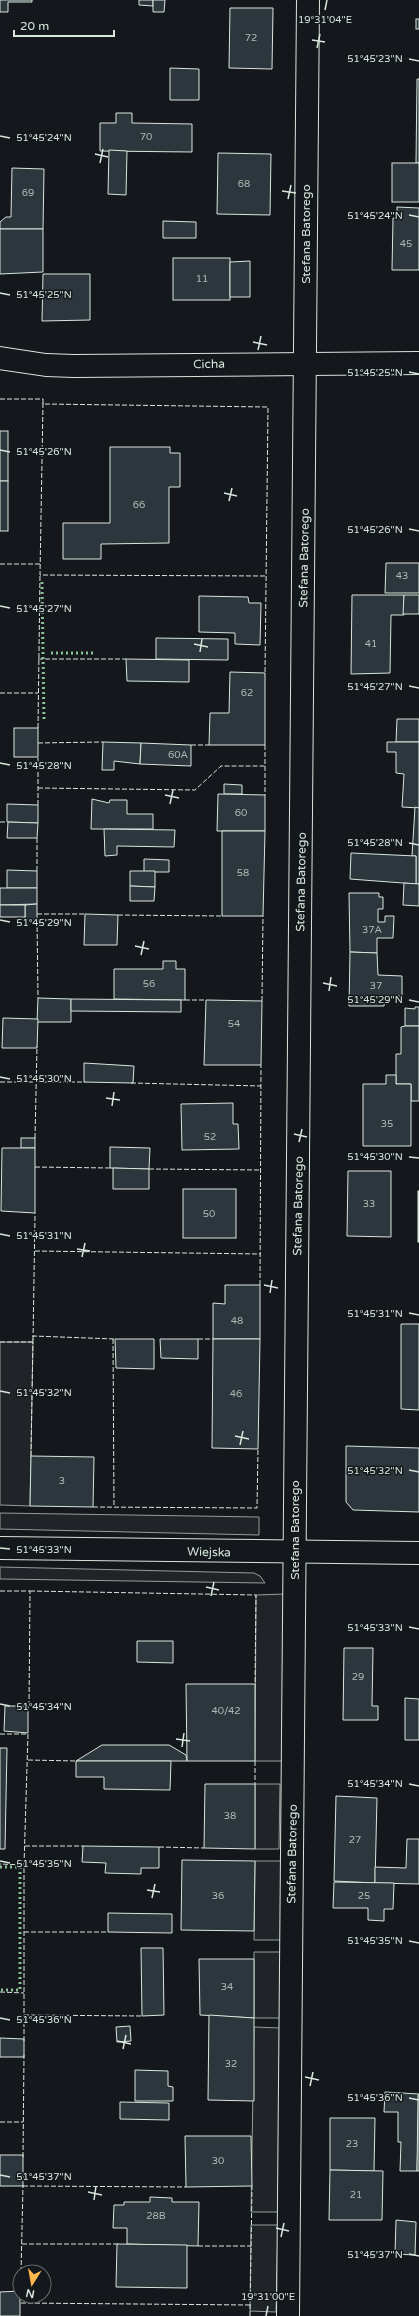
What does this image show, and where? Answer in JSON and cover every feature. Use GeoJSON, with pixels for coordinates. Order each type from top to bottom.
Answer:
{"type":"FeatureCollection","features":[{"type":"Feature","properties":{"kind":"street","name":"Stefana Batorego"},"geometry":{"type":"LineString","coordinates":[[288,2316],[308,0]]}},
{"type":"Feature","properties":{"kind":"street","name":"Cicha"},"geometry":{"type":"LineString","coordinates":[[0,358],[46,365],[419,363]]}},
{"type":"Feature","properties":{"kind":"street","name":"Wiejska"},"geometry":{"type":"LineString","coordinates":[[0,1548],[419,1554]]}},
{"type":"Feature","properties":{"kind":"shaded area"},"geometry":{"type":"Polygon","coordinates":[[[0,1342],[33,1342],[30,1506],[0,1505],[0,1342]]]}},
{"type":"Feature","properties":{"kind":"shaded area"},"geometry":{"type":"Polygon","coordinates":[[[0,1513],[259,1517],[259,1535],[0,1529],[0,1513]]]}},
{"type":"Feature","properties":{"kind":"shaded area"},"geometry":{"type":"Polygon","coordinates":[[[0,1567],[254,1573],[260,1576],[265,1583],[0,1579],[0,1567]]]}},
{"type":"Feature","properties":{"kind":"shaded area"},"geometry":{"type":"Polygon","coordinates":[[[285,1594],[286,1761],[255,1761],[256,1595],[285,1594]]]}},
{"type":"Feature","properties":{"kind":"shaded area"},"geometry":{"type":"Polygon","coordinates":[[[255,1784],[280,1784],[279,1849],[255,1849],[255,1784]]]}},
{"type":"Feature","properties":{"kind":"shaded area"},"geometry":{"type":"Polygon","coordinates":[[[255,1861],[282,1861],[281,1940],[254,1940],[255,1861]]]}},
{"type":"Feature","properties":{"kind":"shaded area"},"geometry":{"type":"Polygon","coordinates":[[[254,1952],[281,1952],[280,2018],[254,2018],[254,1952]]]}},
{"type":"Feature","properties":{"kind":"shaded area"},"geometry":{"type":"Polygon","coordinates":[[[254,2027],[280,2028],[278,2212],[251,2212],[254,2027]]]}},
{"type":"Feature","properties":{"kind":"shaded area"},"geometry":{"type":"Polygon","coordinates":[[[251,2225],[278,2225],[276,2312],[250,2311],[251,2225]]]}},
{"type":"Feature","properties":{"kind":"building"},"geometry":{"type":"Polygon","coordinates":[[[0,0],[32,0],[32,2],[8,2],[8,12],[0,12],[0,0]]]}},
{"type":"Feature","properties":{"kind":"building"},"geometry":{"type":"Polygon","coordinates":[[[139,0],[153,0],[153,6],[139,5],[139,0]]]}},
{"type":"Feature","properties":{"kind":"building"},"geometry":{"type":"Polygon","coordinates":[[[153,0],[165,0],[164,12],[153,12],[153,0]]]}},
{"type":"Feature","properties":{"kind":"building"},"geometry":{"type":"Polygon","coordinates":[[[230,8],[273,8],[272,69],[229,68],[230,8]]]}},
{"type":"Feature","properties":{"kind":"building"},"geometry":{"type":"Polygon","coordinates":[[[416,19],[419,19],[419,29],[416,29],[416,19]]]}},
{"type":"Feature","properties":{"kind":"building"},"geometry":{"type":"Polygon","coordinates":[[[170,68],[199,69],[199,100],[170,100],[170,68]]]}},
{"type":"Feature","properties":{"kind":"building"},"geometry":{"type":"Polygon","coordinates":[[[417,79],[419,79],[419,163],[416,163],[417,79]]]}},
{"type":"Feature","properties":{"kind":"building"},"geometry":{"type":"Polygon","coordinates":[[[116,113],[132,113],[132,123],[192,124],[192,152],[100,151],[100,123],[116,123],[116,113]]]}},
{"type":"Feature","properties":{"kind":"building"},"geometry":{"type":"Polygon","coordinates":[[[109,150],[127,151],[126,195],[108,194],[109,150]]]}},
{"type":"Feature","properties":{"kind":"building"},"geometry":{"type":"Polygon","coordinates":[[[218,153],[271,154],[270,215],[217,214],[218,153]]]}},
{"type":"Feature","properties":{"kind":"building"},"geometry":{"type":"Polygon","coordinates":[[[392,163],[419,163],[419,202],[392,202],[392,163]]]}},
{"type":"Feature","properties":{"kind":"building"},"geometry":{"type":"Polygon","coordinates":[[[12,168],[44,169],[43,229],[0,229],[0,222],[6,217],[11,217],[12,168]]]}},
{"type":"Feature","properties":{"kind":"building"},"geometry":{"type":"Polygon","coordinates":[[[397,207],[419,208],[419,270],[392,270],[393,218],[397,218],[397,207]]]}},
{"type":"Feature","properties":{"kind":"building"},"geometry":{"type":"Polygon","coordinates":[[[163,221],[196,222],[196,238],[163,238],[163,221]]]}},
{"type":"Feature","properties":{"kind":"building"},"geometry":{"type":"Polygon","coordinates":[[[0,229],[43,229],[43,272],[0,274],[0,229]]]}},
{"type":"Feature","properties":{"kind":"building"},"geometry":{"type":"Polygon","coordinates":[[[173,258],[230,258],[230,300],[173,300],[173,258]]]}},
{"type":"Feature","properties":{"kind":"building"},"geometry":{"type":"Polygon","coordinates":[[[250,261],[250,297],[230,297],[230,262],[250,261]]]}},
{"type":"Feature","properties":{"kind":"building"},"geometry":{"type":"Polygon","coordinates":[[[43,274],[90,274],[90,320],[42,321],[43,274]]]}},
{"type":"Feature","properties":{"kind":"building"},"geometry":{"type":"Polygon","coordinates":[[[0,431],[8,431],[8,481],[0,481],[0,431]]]}},
{"type":"Feature","properties":{"kind":"building"},"geometry":{"type":"Polygon","coordinates":[[[110,447],[170,447],[170,453],[180,453],[180,487],[169,487],[169,543],[101,544],[101,559],[63,559],[63,523],[110,523],[110,447]]]}},
{"type":"Feature","properties":{"kind":"building"},"geometry":{"type":"Polygon","coordinates":[[[0,481],[8,481],[8,531],[0,531],[0,481]]]}},
{"type":"Feature","properties":{"kind":"building"},"geometry":{"type":"Polygon","coordinates":[[[386,563],[419,563],[419,593],[385,593],[386,563]]]}},
{"type":"Feature","properties":{"kind":"building"},"geometry":{"type":"Polygon","coordinates":[[[352,595],[404,595],[404,615],[391,615],[390,673],[351,674],[352,595]]]}},
{"type":"Feature","properties":{"kind":"building"},"geometry":{"type":"Polygon","coordinates":[[[404,595],[419,595],[419,614],[403,614],[404,595]]]}},
{"type":"Feature","properties":{"kind":"building"},"geometry":{"type":"Polygon","coordinates":[[[199,596],[248,597],[249,603],[261,603],[260,645],[235,644],[235,633],[199,632],[199,596]]]}},
{"type":"Feature","properties":{"kind":"building"},"geometry":{"type":"Polygon","coordinates":[[[156,638],[228,639],[228,660],[156,659],[156,638]]]}},
{"type":"Feature","properties":{"kind":"building"},"geometry":{"type":"Polygon","coordinates":[[[126,659],[189,660],[189,682],[127,681],[126,659]]]}},
{"type":"Feature","properties":{"kind":"building"},"geometry":{"type":"Polygon","coordinates":[[[230,672],[265,673],[265,745],[209,745],[210,713],[229,713],[230,672]]]}},
{"type":"Feature","properties":{"kind":"building"},"geometry":{"type":"Polygon","coordinates":[[[397,719],[419,719],[419,742],[396,742],[397,719]]]}},
{"type":"Feature","properties":{"kind":"building"},"geometry":{"type":"Polygon","coordinates":[[[14,728],[38,728],[38,757],[14,757],[14,728]]]}},
{"type":"Feature","properties":{"kind":"building"},"geometry":{"type":"Polygon","coordinates":[[[103,742],[141,743],[140,764],[114,761],[114,770],[102,770],[103,742]]]}},
{"type":"Feature","properties":{"kind":"building"},"geometry":{"type":"Polygon","coordinates":[[[387,742],[419,742],[419,808],[402,807],[404,774],[396,773],[396,752],[387,752],[387,742]]]}},
{"type":"Feature","properties":{"kind":"building"},"geometry":{"type":"Polygon","coordinates":[[[141,743],[191,745],[191,766],[140,764],[141,743]]]}},
{"type":"Feature","properties":{"kind":"building"},"geometry":{"type":"Polygon","coordinates":[[[224,784],[242,785],[242,794],[224,794],[224,784]]]}},
{"type":"Feature","properties":{"kind":"building"},"geometry":{"type":"Polygon","coordinates":[[[218,794],[265,795],[265,831],[217,831],[218,794]]]}},
{"type":"Feature","properties":{"kind":"building"},"geometry":{"type":"Polygon","coordinates":[[[92,799],[109,803],[110,800],[127,800],[127,814],[153,814],[153,829],[91,829],[92,799]]]}},
{"type":"Feature","properties":{"kind":"building"},"geometry":{"type":"Polygon","coordinates":[[[7,804],[38,805],[38,823],[7,822],[7,804]]]}},
{"type":"Feature","properties":{"kind":"building"},"geometry":{"type":"Polygon","coordinates":[[[415,807],[419,808],[419,884],[416,884],[416,856],[412,856],[415,807]]]}},
{"type":"Feature","properties":{"kind":"building"},"geometry":{"type":"Polygon","coordinates":[[[8,822],[38,823],[37,838],[7,838],[8,822]]]}},
{"type":"Feature","properties":{"kind":"building"},"geometry":{"type":"Polygon","coordinates":[[[104,829],[175,830],[174,847],[117,846],[117,855],[105,856],[104,829]]]}},
{"type":"Feature","properties":{"kind":"building"},"geometry":{"type":"Polygon","coordinates":[[[222,831],[265,831],[263,916],[222,916],[222,831]]]}},
{"type":"Feature","properties":{"kind":"building"},"geometry":{"type":"Polygon","coordinates":[[[351,853],[416,856],[416,884],[350,879],[351,853]]]}},
{"type":"Feature","properties":{"kind":"building"},"geometry":{"type":"Polygon","coordinates":[[[144,859],[169,860],[169,872],[144,872],[144,859]]]}},
{"type":"Feature","properties":{"kind":"building"},"geometry":{"type":"Polygon","coordinates":[[[7,870],[37,871],[37,888],[7,888],[7,870]]]}},
{"type":"Feature","properties":{"kind":"building"},"geometry":{"type":"Polygon","coordinates":[[[130,871],[155,871],[155,887],[130,886],[130,871]]]}},
{"type":"Feature","properties":{"kind":"building"},"geometry":{"type":"Polygon","coordinates":[[[404,883],[419,884],[419,906],[403,905],[404,883]]]}},
{"type":"Feature","properties":{"kind":"building"},"geometry":{"type":"Polygon","coordinates":[[[130,886],[155,887],[154,901],[130,901],[130,886]]]}},
{"type":"Feature","properties":{"kind":"building"},"geometry":{"type":"Polygon","coordinates":[[[0,888],[37,888],[37,904],[0,905],[0,888]]]}},
{"type":"Feature","properties":{"kind":"building"},"geometry":{"type":"Polygon","coordinates":[[[349,893],[379,893],[379,897],[383,897],[383,909],[378,909],[378,922],[385,922],[385,916],[394,916],[393,938],[377,938],[377,953],[350,952],[349,893]]]}},
{"type":"Feature","properties":{"kind":"building"},"geometry":{"type":"Polygon","coordinates":[[[37,904],[37,920],[25,920],[25,905],[37,904]]]}},
{"type":"Feature","properties":{"kind":"building"},"geometry":{"type":"Polygon","coordinates":[[[0,905],[25,905],[25,917],[0,917],[0,905]]]}},
{"type":"Feature","properties":{"kind":"building"},"geometry":{"type":"Polygon","coordinates":[[[85,914],[118,915],[117,945],[84,945],[85,914]]]}},
{"type":"Feature","properties":{"kind":"building"},"geometry":{"type":"Polygon","coordinates":[[[350,952],[377,953],[378,975],[402,976],[402,996],[385,996],[384,1006],[349,1006],[350,952]]]}},
{"type":"Feature","properties":{"kind":"building"},"geometry":{"type":"Polygon","coordinates":[[[163,961],[176,961],[176,969],[185,969],[185,1000],[114,999],[114,969],[163,969],[163,961]]]}},
{"type":"Feature","properties":{"kind":"building"},"geometry":{"type":"Polygon","coordinates":[[[38,998],[71,999],[71,1022],[37,1022],[38,998]]]}},
{"type":"Feature","properties":{"kind":"building"},"geometry":{"type":"Polygon","coordinates":[[[71,999],[181,1000],[181,1012],[71,1011],[71,999]]]}},
{"type":"Feature","properties":{"kind":"building"},"geometry":{"type":"Polygon","coordinates":[[[206,1000],[262,1001],[261,1065],[204,1065],[206,1000]]]}},
{"type":"Feature","properties":{"kind":"building"},"geometry":{"type":"Polygon","coordinates":[[[415,1007],[419,1007],[419,1026],[405,1026],[405,1008],[415,1009],[415,1007]]]}},
{"type":"Feature","properties":{"kind":"building"},"geometry":{"type":"Polygon","coordinates":[[[3,1018],[38,1019],[37,1048],[2,1048],[3,1018]]]}},
{"type":"Feature","properties":{"kind":"building"},"geometry":{"type":"Polygon","coordinates":[[[419,1026],[419,1101],[411,1101],[411,1084],[396,1084],[396,1054],[401,1054],[401,1027],[419,1026]]]}},
{"type":"Feature","properties":{"kind":"building"},"geometry":{"type":"Polygon","coordinates":[[[84,1063],[134,1066],[133,1083],[84,1082],[84,1063]]]}},
{"type":"Feature","properties":{"kind":"building"},"geometry":{"type":"Polygon","coordinates":[[[386,1075],[396,1075],[396,1084],[411,1084],[411,1146],[363,1146],[363,1084],[386,1084],[386,1075]]]}},
{"type":"Feature","properties":{"kind":"building"},"geometry":{"type":"Polygon","coordinates":[[[233,1103],[233,1124],[238,1124],[239,1149],[182,1150],[181,1104],[233,1103]]]}},
{"type":"Feature","properties":{"kind":"building"},"geometry":{"type":"Polygon","coordinates":[[[21,1138],[35,1138],[35,1148],[21,1148],[21,1138]]]}},
{"type":"Feature","properties":{"kind":"building"},"geometry":{"type":"Polygon","coordinates":[[[110,1147],[150,1148],[149,1169],[110,1168],[110,1147]]]}},
{"type":"Feature","properties":{"kind":"building"},"geometry":{"type":"Polygon","coordinates":[[[2,1148],[35,1148],[35,1213],[1,1211],[2,1148]]]}},
{"type":"Feature","properties":{"kind":"building"},"geometry":{"type":"Polygon","coordinates":[[[113,1168],[149,1169],[149,1189],[113,1189],[113,1168]]]}},
{"type":"Feature","properties":{"kind":"building"},"geometry":{"type":"Polygon","coordinates":[[[348,1171],[391,1171],[391,1237],[347,1236],[348,1171]]]}},
{"type":"Feature","properties":{"kind":"building"},"geometry":{"type":"Polygon","coordinates":[[[183,1189],[236,1189],[236,1238],[183,1238],[183,1189]]]}},
{"type":"Feature","properties":{"kind":"building"},"geometry":{"type":"Polygon","coordinates":[[[419,1191],[419,1242],[418,1242],[419,1191]]]}},
{"type":"Feature","properties":{"kind":"building"},"geometry":{"type":"Polygon","coordinates":[[[225,1285],[260,1285],[260,1339],[213,1339],[213,1303],[225,1304],[225,1285]]]}},
{"type":"Feature","properties":{"kind":"building"},"geometry":{"type":"Polygon","coordinates":[[[401,1324],[419,1324],[419,1410],[401,1409],[401,1324]]]}},
{"type":"Feature","properties":{"kind":"building"},"geometry":{"type":"Polygon","coordinates":[[[115,1339],[154,1339],[154,1369],[116,1368],[115,1339]]]}},
{"type":"Feature","properties":{"kind":"building"},"geometry":{"type":"Polygon","coordinates":[[[160,1339],[198,1339],[198,1359],[161,1358],[160,1339]]]}},
{"type":"Feature","properties":{"kind":"building"},"geometry":{"type":"Polygon","coordinates":[[[213,1339],[260,1339],[258,1449],[212,1448],[213,1339]]]}},
{"type":"Feature","properties":{"kind":"building"},"geometry":{"type":"Polygon","coordinates":[[[346,1446],[419,1448],[419,1512],[353,1510],[346,1502],[346,1446]]]}},
{"type":"Feature","properties":{"kind":"building"},"geometry":{"type":"Polygon","coordinates":[[[31,1456],[94,1457],[93,1507],[30,1506],[31,1456]]]}},
{"type":"Feature","properties":{"kind":"building"},"geometry":{"type":"Polygon","coordinates":[[[137,1641],[173,1641],[173,1663],[137,1662],[137,1641]]]}},
{"type":"Feature","properties":{"kind":"building"},"geometry":{"type":"Polygon","coordinates":[[[344,1648],[373,1648],[372,1706],[378,1706],[378,1720],[343,1720],[344,1648]]]}},
{"type":"Feature","properties":{"kind":"building"},"geometry":{"type":"Polygon","coordinates":[[[186,1684],[255,1684],[255,1761],[187,1761],[186,1684]]]}},
{"type":"Feature","properties":{"kind":"building"},"geometry":{"type":"Polygon","coordinates":[[[405,1698],[419,1699],[419,1740],[405,1740],[405,1698]]]}},
{"type":"Feature","properties":{"kind":"building"},"geometry":{"type":"Polygon","coordinates":[[[5,1706],[28,1706],[28,1733],[4,1731],[5,1706]]]}},
{"type":"Feature","properties":{"kind":"building"},"geometry":{"type":"Polygon","coordinates":[[[102,1745],[169,1745],[186,1755],[187,1761],[76,1761],[102,1745]]]}},
{"type":"Feature","properties":{"kind":"building"},"geometry":{"type":"Polygon","coordinates":[[[0,1748],[7,1748],[5,1849],[0,1849],[0,1748]]]}},
{"type":"Feature","properties":{"kind":"building"},"geometry":{"type":"Polygon","coordinates":[[[76,1761],[171,1761],[170,1790],[104,1789],[104,1777],[76,1777],[76,1761]]]}},
{"type":"Feature","properties":{"kind":"building"},"geometry":{"type":"Polygon","coordinates":[[[205,1784],[255,1784],[255,1849],[204,1848],[205,1784]]]}},
{"type":"Feature","properties":{"kind":"building"},"geometry":{"type":"Polygon","coordinates":[[[336,1796],[377,1798],[375,1883],[334,1881],[336,1796]]]}},
{"type":"Feature","properties":{"kind":"building"},"geometry":{"type":"Polygon","coordinates":[[[407,1839],[419,1839],[419,1884],[375,1883],[375,1867],[406,1868],[407,1839]]]}},
{"type":"Feature","properties":{"kind":"building"},"geometry":{"type":"Polygon","coordinates":[[[83,1846],[159,1847],[159,1868],[141,1868],[141,1874],[105,1873],[106,1863],[82,1862],[83,1846]]]}},
{"type":"Feature","properties":{"kind":"building"},"geometry":{"type":"Polygon","coordinates":[[[182,1860],[255,1861],[254,1931],[181,1930],[182,1860]]]}},
{"type":"Feature","properties":{"kind":"building"},"geometry":{"type":"Polygon","coordinates":[[[334,1882],[394,1883],[393,1909],[384,1909],[384,1921],[368,1920],[368,1908],[333,1908],[334,1882]]]}},
{"type":"Feature","properties":{"kind":"building"},"geometry":{"type":"Polygon","coordinates":[[[108,1913],[172,1914],[172,1933],[108,1932],[108,1913]]]}},
{"type":"Feature","properties":{"kind":"building"},"geometry":{"type":"Polygon","coordinates":[[[141,1948],[163,1948],[164,2015],[142,2016],[141,1948]]]}},
{"type":"Feature","properties":{"kind":"building"},"geometry":{"type":"Polygon","coordinates":[[[199,1959],[254,1959],[254,2018],[200,2015],[199,1959]]]}},
{"type":"Feature","properties":{"kind":"building"},"geometry":{"type":"Polygon","coordinates":[[[209,2015],[254,2018],[254,2101],[208,2100],[209,2015]]]}},
{"type":"Feature","properties":{"kind":"building"},"geometry":{"type":"Polygon","coordinates":[[[130,2026],[131,2041],[117,2042],[116,2027],[130,2026]]]}},
{"type":"Feature","properties":{"kind":"building"},"geometry":{"type":"Polygon","coordinates":[[[0,2038],[24,2039],[24,2057],[0,2057],[0,2038]]]}},
{"type":"Feature","properties":{"kind":"building"},"geometry":{"type":"Polygon","coordinates":[[[135,2070],[168,2071],[168,2086],[173,2087],[173,2101],[135,2101],[135,2070]]]}},
{"type":"Feature","properties":{"kind":"building"},"geometry":{"type":"Polygon","coordinates":[[[385,2092],[419,2094],[417,2171],[400,2171],[401,2142],[398,2142],[398,2112],[384,2112],[385,2092]]]}},
{"type":"Feature","properties":{"kind":"building"},"geometry":{"type":"Polygon","coordinates":[[[418,2095],[419,2171],[417,2171],[418,2095]]]}},
{"type":"Feature","properties":{"kind":"building"},"geometry":{"type":"Polygon","coordinates":[[[120,2102],[169,2103],[169,2120],[120,2119],[120,2102]]]}},
{"type":"Feature","properties":{"kind":"building"},"geometry":{"type":"Polygon","coordinates":[[[330,2118],[375,2118],[374,2171],[330,2170],[330,2118]]]}},
{"type":"Feature","properties":{"kind":"building"},"geometry":{"type":"Polygon","coordinates":[[[185,2136],[251,2136],[252,2186],[186,2187],[185,2136]]]}},
{"type":"Feature","properties":{"kind":"building"},"geometry":{"type":"Polygon","coordinates":[[[0,2155],[23,2155],[23,2186],[0,2186],[0,2155]]]}},
{"type":"Feature","properties":{"kind":"building"},"geometry":{"type":"Polygon","coordinates":[[[330,2170],[383,2171],[382,2220],[329,2220],[330,2170]]]}},
{"type":"Feature","properties":{"kind":"building"},"geometry":{"type":"Polygon","coordinates":[[[150,2197],[172,2198],[172,2202],[199,2202],[198,2246],[127,2244],[127,2228],[113,2228],[114,2205],[124,2205],[124,2202],[150,2202],[150,2197]]]}},
{"type":"Feature","properties":{"kind":"building"},"geometry":{"type":"Polygon","coordinates":[[[396,2220],[416,2222],[415,2255],[395,2254],[396,2220]]]}},
{"type":"Feature","properties":{"kind":"building"},"geometry":{"type":"Polygon","coordinates":[[[117,2244],[187,2245],[187,2288],[116,2287],[117,2244]]]}},
{"type":"Feature","properties":{"kind":"building"},"geometry":{"type":"Polygon","coordinates":[[[12,2291],[12,2304],[20,2304],[20,2316],[0,2316],[0,2292],[12,2291]]]}},
{"type":"Feature","properties":{"kind":"hedge"},"geometry":{"type":"LineString","coordinates":[[42,582],[44,722]]}},
{"type":"Feature","properties":{"kind":"hedge"},"geometry":{"type":"LineString","coordinates":[[51,653],[94,653]]}},
{"type":"Feature","properties":{"kind":"hedge"},"geometry":{"type":"LineString","coordinates":[[0,1867],[20,1867],[20,1990],[0,1990]]}},
{"type":"Feature","properties":{"kind":"fence"},"geometry":{"type":"LineString","coordinates":[[0,399],[43,399]]}},
{"type":"Feature","properties":{"kind":"fence"},"geometry":{"type":"LineString","coordinates":[[43,399],[43,404],[268,407],[265,673]]}},
{"type":"Feature","properties":{"kind":"fence"},"geometry":{"type":"LineString","coordinates":[[43,403],[40,575],[266,576]]}},
{"type":"Feature","properties":{"kind":"fence"},"geometry":{"type":"LineString","coordinates":[[0,564],[40,564]]}},
{"type":"Feature","properties":{"kind":"fence"},"geometry":{"type":"LineString","coordinates":[[38,728],[40,575]]}},
{"type":"Feature","properties":{"kind":"fence"},"geometry":{"type":"LineString","coordinates":[[38,659],[126,659]]}},
{"type":"Feature","properties":{"kind":"fence"},"geometry":{"type":"LineString","coordinates":[[0,693],[38,693]]}},
{"type":"Feature","properties":{"kind":"fence"},"geometry":{"type":"LineString","coordinates":[[38,743],[103,742]]}},
{"type":"Feature","properties":{"kind":"fence"},"geometry":{"type":"LineString","coordinates":[[191,745],[209,745]]}},
{"type":"Feature","properties":{"kind":"fence"},"geometry":{"type":"LineString","coordinates":[[265,745],[265,795]]}},
{"type":"Feature","properties":{"kind":"fence"},"geometry":{"type":"LineString","coordinates":[[38,757],[38,805]]}},
{"type":"Feature","properties":{"kind":"fence"},"geometry":{"type":"LineString","coordinates":[[38,788],[195,790],[221,766],[265,766]]}},
{"type":"Feature","properties":{"kind":"fence"},"geometry":{"type":"LineString","coordinates":[[0,822],[7,822]]}},
{"type":"Feature","properties":{"kind":"fence"},"geometry":{"type":"LineString","coordinates":[[37,838],[37,871]]}},
{"type":"Feature","properties":{"kind":"fence"},"geometry":{"type":"LineString","coordinates":[[37,914],[85,914]]}},
{"type":"Feature","properties":{"kind":"fence"},"geometry":{"type":"LineString","coordinates":[[118,915],[222,916]]}},
{"type":"Feature","properties":{"kind":"fence"},"geometry":{"type":"LineString","coordinates":[[262,1001],[263,916]]}},
{"type":"Feature","properties":{"kind":"fence"},"geometry":{"type":"LineString","coordinates":[[37,920],[38,998]]}},
{"type":"Feature","properties":{"kind":"fence"},"geometry":{"type":"LineString","coordinates":[[185,1000],[206,1000]]}},
{"type":"Feature","properties":{"kind":"fence"},"geometry":{"type":"LineString","coordinates":[[35,1138],[37,1046]]}},
{"type":"Feature","properties":{"kind":"fence"},"geometry":{"type":"LineString","coordinates":[[260,1285],[261,1065]]}},
{"type":"Feature","properties":{"kind":"fence"},"geometry":{"type":"LineString","coordinates":[[0,1082],[85,1082]]}},
{"type":"Feature","properties":{"kind":"fence"},"geometry":{"type":"LineString","coordinates":[[131,1083],[261,1086]]}},
{"type":"Feature","properties":{"kind":"fence"},"geometry":{"type":"LineString","coordinates":[[35,1167],[110,1168]]}},
{"type":"Feature","properties":{"kind":"fence"},"geometry":{"type":"LineString","coordinates":[[149,1169],[261,1170]]}},
{"type":"Feature","properties":{"kind":"fence"},"geometry":{"type":"LineString","coordinates":[[0,1342],[33,1342],[35,1213]]}},
{"type":"Feature","properties":{"kind":"fence"},"geometry":{"type":"LineString","coordinates":[[35,1251],[261,1254]]}},
{"type":"Feature","properties":{"kind":"fence"},"geometry":{"type":"LineString","coordinates":[[31,1456],[33,1336],[115,1339]]}},
{"type":"Feature","properties":{"kind":"fence"},"geometry":{"type":"LineString","coordinates":[[113,1339],[114,1506]]}},
{"type":"Feature","properties":{"kind":"fence"},"geometry":{"type":"LineString","coordinates":[[198,1339],[213,1339]]}},
{"type":"Feature","properties":{"kind":"fence"},"geometry":{"type":"LineString","coordinates":[[93,1507],[257,1508],[258,1449]]}},
{"type":"Feature","properties":{"kind":"fence"},"geometry":{"type":"LineString","coordinates":[[0,1591],[30,1591],[29,1708]]}},
{"type":"Feature","properties":{"kind":"fence"},"geometry":{"type":"LineString","coordinates":[[30,1591],[256,1595],[255,1684]]}},
{"type":"Feature","properties":{"kind":"fence"},"geometry":{"type":"LineString","coordinates":[[0,1734],[28,1734],[24,1865],[0,1864]]}},
{"type":"Feature","properties":{"kind":"fence"},"geometry":{"type":"LineString","coordinates":[[28,1760],[76,1761]]}},
{"type":"Feature","properties":{"kind":"fence"},"geometry":{"type":"LineString","coordinates":[[255,1761],[255,1784]]}},
{"type":"Feature","properties":{"kind":"fence"},"geometry":{"type":"LineString","coordinates":[[25,1846],[83,1846]]}},
{"type":"Feature","properties":{"kind":"fence"},"geometry":{"type":"LineString","coordinates":[[159,1847],[204,1848]]}},
{"type":"Feature","properties":{"kind":"fence"},"geometry":{"type":"LineString","coordinates":[[24,1865],[24,2041]]}},
{"type":"Feature","properties":{"kind":"fence"},"geometry":{"type":"LineString","coordinates":[[24,1932],[108,1932]]}},
{"type":"Feature","properties":{"kind":"fence"},"geometry":{"type":"LineString","coordinates":[[0,1992],[24,1993]]}},
{"type":"Feature","properties":{"kind":"fence"},"geometry":{"type":"LineString","coordinates":[[24,2015],[142,2016]]}},
{"type":"Feature","properties":{"kind":"fence"},"geometry":{"type":"LineString","coordinates":[[23,2157],[24,2055]]}},
{"type":"Feature","properties":{"kind":"fence"},"geometry":{"type":"LineString","coordinates":[[0,2122],[23,2122]]}},
{"type":"Feature","properties":{"kind":"fence"},"geometry":{"type":"LineString","coordinates":[[21,2264],[23,2185]]}},
{"type":"Feature","properties":{"kind":"fence"},"geometry":{"type":"LineString","coordinates":[[23,2186],[186,2187]]}},
{"type":"Feature","properties":{"kind":"fence"},"geometry":{"type":"LineString","coordinates":[[250,2316],[252,2186]]}},
{"type":"Feature","properties":{"kind":"fence"},"geometry":{"type":"LineString","coordinates":[[22,2244],[120,2244]]}},
{"type":"Feature","properties":{"kind":"fence"},"geometry":{"type":"LineString","coordinates":[[198,2246],[251,2246]]}},
{"type":"Feature","properties":{"kind":"fence"},"geometry":{"type":"LineString","coordinates":[[52,2303],[250,2305]]}}]}
